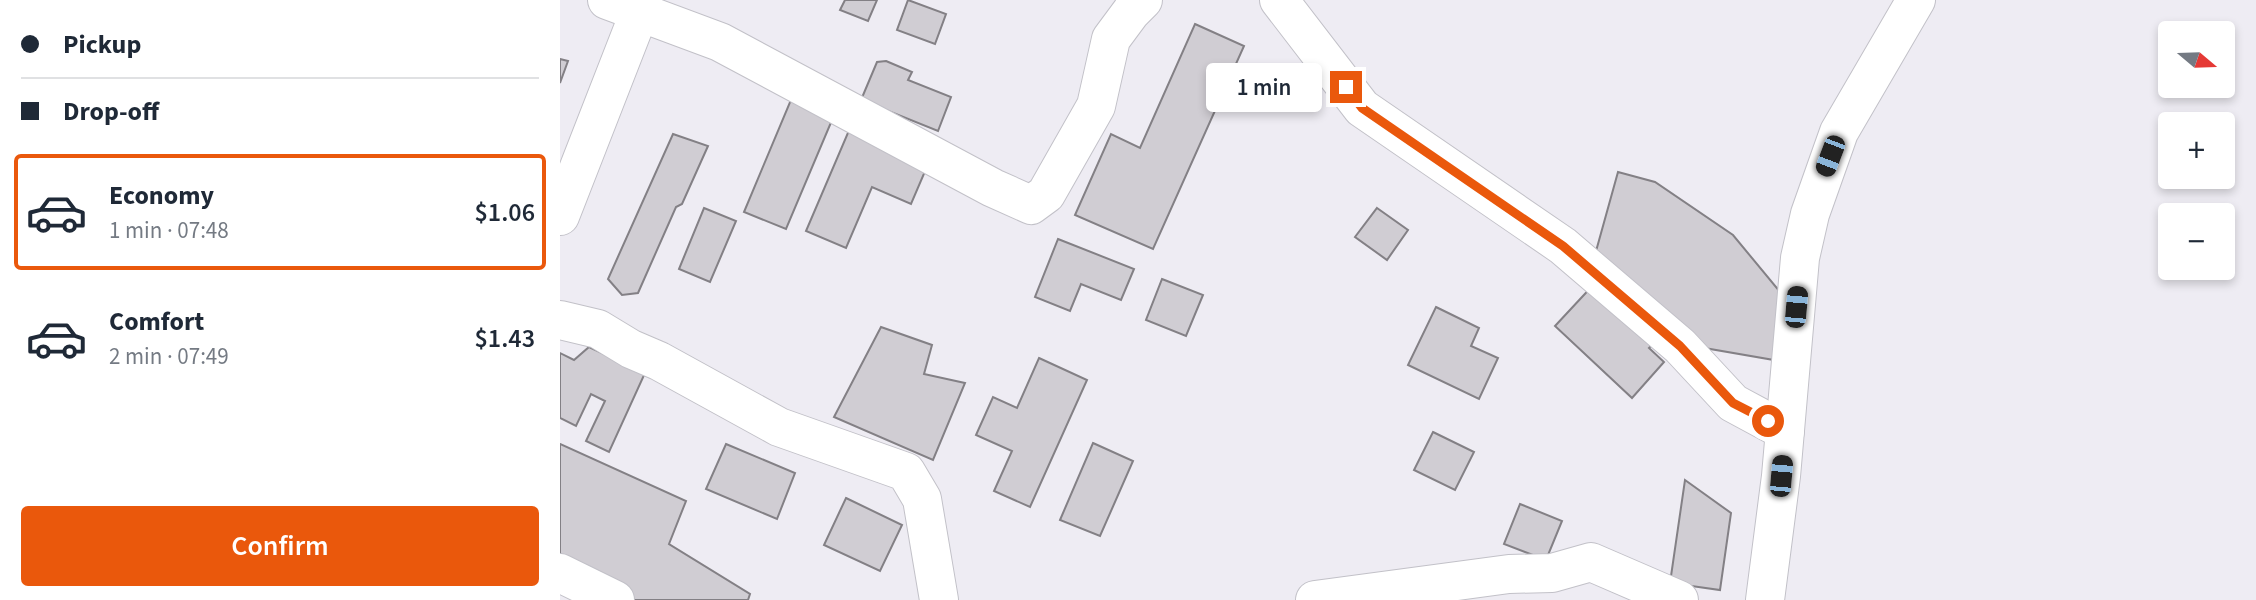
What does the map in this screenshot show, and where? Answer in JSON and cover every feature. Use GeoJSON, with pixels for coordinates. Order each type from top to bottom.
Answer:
{"type":"FeatureCollection","features":[{"type":"Feature","properties":{"kind":"street"},"geometry":{"type":"LineString","coordinates":[[560,216],[624,5],[720,43],[993,188],[1031,205],[1046,194],[1096,106],[1111,38],[1130,12],[1143,0]]}},
{"type":"Feature","properties":{"kind":"street"},"geometry":{"type":"LineString","coordinates":[[1279,0],[1362,108],[1563,246],[1680,346],[1733,403],[1785,431]]}},
{"type":"Feature","properties":{"kind":"street"},"geometry":{"type":"LineString","coordinates":[[1765,600],[1785,431],[1800,258],[1810,214],[1839,132],[1916,0]]}},
{"type":"Feature","properties":{"kind":"street"},"geometry":{"type":"LineString","coordinates":[[560,320],[598,329],[779,426],[906,472],[922,499],[939,600]]}},
{"type":"Feature","properties":{"kind":"street"},"geometry":{"type":"LineString","coordinates":[[1315,600],[1509,574],[1552,573],[1591,562],[1679,600]]}},
{"type":"Feature","properties":{"kind":"street"},"geometry":{"type":"LineString","coordinates":[[560,573],[615,600]]}},
{"type":"Feature","properties":{"kind":"building"},"geometry":{"type":"Polygon","coordinates":[[[845,0],[877,0],[868,21],[840,10],[845,0]]]}},
{"type":"Feature","properties":{"kind":"building"},"geometry":{"type":"Polygon","coordinates":[[[908,0],[946,14],[935,44],[897,30],[908,0]]]}},
{"type":"Feature","properties":{"kind":"building"},"geometry":{"type":"Polygon","coordinates":[[[1195,24],[1244,46],[1153,249],[1075,215],[1111,134],[1140,148],[1195,24]]]}},
{"type":"Feature","properties":{"kind":"building"},"geometry":{"type":"Polygon","coordinates":[[[560,59],[568,61],[560,83],[560,59]]]}},
{"type":"Feature","properties":{"kind":"building"},"geometry":{"type":"Polygon","coordinates":[[[886,61],[912,72],[908,80],[951,97],[938,131],[861,100],[877,62],[886,61]]]}},
{"type":"Feature","properties":{"kind":"building"},"geometry":{"type":"Polygon","coordinates":[[[793,95],[835,113],[786,229],[744,212],[793,95]]]}},
{"type":"Feature","properties":{"kind":"building"},"geometry":{"type":"Polygon","coordinates":[[[850,128],[929,162],[911,204],[872,187],[846,248],[806,231],[850,128]]]}},
{"type":"Feature","properties":{"kind":"building"},"geometry":{"type":"Polygon","coordinates":[[[673,134],[708,146],[682,204],[676,207],[638,293],[622,295],[608,279],[673,134]]]}},
{"type":"Feature","properties":{"kind":"building"},"geometry":{"type":"Polygon","coordinates":[[[1618,172],[1655,182],[1733,235],[1785,298],[1774,360],[1693,346],[1593,262],[1618,172]]]}},
{"type":"Feature","properties":{"kind":"building"},"geometry":{"type":"Polygon","coordinates":[[[704,208],[736,221],[710,282],[679,269],[704,208]]]}},
{"type":"Feature","properties":{"kind":"building"},"geometry":{"type":"Polygon","coordinates":[[[1377,208],[1408,230],[1387,260],[1355,237],[1377,208]]]}},
{"type":"Feature","properties":{"kind":"building"},"geometry":{"type":"Polygon","coordinates":[[[1058,239],[1134,269],[1121,300],[1081,284],[1070,311],[1035,297],[1058,239]]]}},
{"type":"Feature","properties":{"kind":"building"},"geometry":{"type":"Polygon","coordinates":[[[1162,279],[1203,295],[1186,336],[1146,320],[1162,279]]]}},
{"type":"Feature","properties":{"kind":"building"},"geometry":{"type":"Polygon","coordinates":[[[1596,282],[1658,339],[1649,348],[1664,362],[1632,398],[1555,326],[1596,282]]]}},
{"type":"Feature","properties":{"kind":"building"},"geometry":{"type":"Polygon","coordinates":[[[1436,307],[1479,328],[1471,346],[1498,358],[1479,399],[1408,365],[1436,307]]]}},
{"type":"Feature","properties":{"kind":"building"},"geometry":{"type":"Polygon","coordinates":[[[881,327],[932,345],[924,374],[965,383],[933,460],[834,417],[881,327]]]}},
{"type":"Feature","properties":{"kind":"building"},"geometry":{"type":"Polygon","coordinates":[[[589,347],[645,373],[609,452],[586,441],[605,401],[591,394],[576,426],[560,418],[560,353],[574,360],[589,347]]]}},
{"type":"Feature","properties":{"kind":"building"},"geometry":{"type":"Polygon","coordinates":[[[1039,358],[1087,380],[1030,507],[994,491],[1012,451],[976,435],[993,397],[1017,408],[1039,358]]]}},
{"type":"Feature","properties":{"kind":"building"},"geometry":{"type":"Polygon","coordinates":[[[1433,432],[1474,452],[1455,490],[1414,470],[1433,432]]]}},
{"type":"Feature","properties":{"kind":"building"},"geometry":{"type":"Polygon","coordinates":[[[1093,443],[1133,461],[1100,536],[1060,520],[1093,443]]]}},
{"type":"Feature","properties":{"kind":"building"},"geometry":{"type":"Polygon","coordinates":[[[560,444],[686,501],[669,544],[750,594],[748,600],[634,600],[560,562],[560,444]]]}},
{"type":"Feature","properties":{"kind":"building"},"geometry":{"type":"Polygon","coordinates":[[[726,444],[795,473],[777,519],[706,489],[726,444]]]}},
{"type":"Feature","properties":{"kind":"building"},"geometry":{"type":"Polygon","coordinates":[[[1685,480],[1731,513],[1720,590],[1670,583],[1685,480]]]}},
{"type":"Feature","properties":{"kind":"building"},"geometry":{"type":"Polygon","coordinates":[[[846,498],[902,525],[880,571],[824,545],[846,498]]]}},
{"type":"Feature","properties":{"kind":"building"},"geometry":{"type":"Polygon","coordinates":[[[1520,504],[1562,521],[1546,560],[1504,544],[1520,504]]]}},
{"type":"Feature","properties":{"kind":"route"},"geometry":{"type":"LineString","coordinates":[[1346,87],[1362,108],[1563,246],[1680,346],[1733,403],[1768,421]]}}]}
